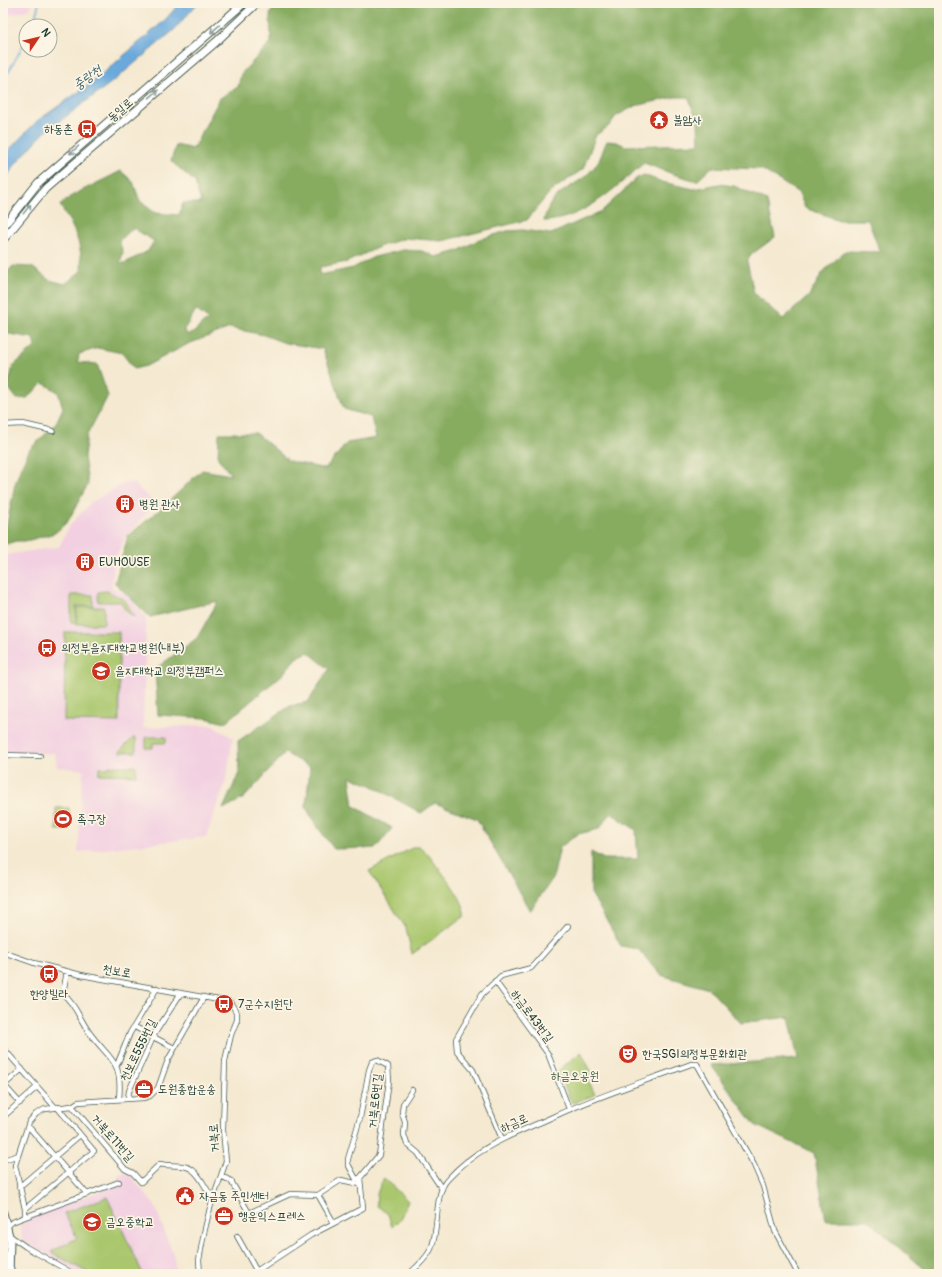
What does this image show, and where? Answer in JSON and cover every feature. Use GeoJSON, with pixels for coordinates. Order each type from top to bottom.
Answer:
{"type":"FeatureCollection","features":[{"type":"Feature","properties":{"kind":"street","name":"동일로"},"geometry":{"type":"LineString","coordinates":[[3,227],[38,183],[244,3]]}},
{"type":"Feature","properties":{"kind":"street","name":"동일로"},"geometry":{"type":"LineString","coordinates":[[3,240],[46,188],[216,42],[257,3]]}},
{"type":"Feature","properties":{"kind":"street"},"geometry":{"type":"LineString","coordinates":[[3,424],[23,424],[53,430]]}},
{"type":"Feature","properties":{"kind":"street"},"geometry":{"type":"LineString","coordinates":[[3,755],[40,756]]}},
{"type":"Feature","properties":{"kind":"street"},"geometry":{"type":"LineString","coordinates":[[502,1139],[473,1070],[460,1056],[456,1045],[460,1032],[482,994],[495,981],[501,976],[531,968],[568,926]]}},
{"type":"Feature","properties":{"kind":"street","name":"천보로"},"geometry":{"type":"LineString","coordinates":[[3,952],[29,961],[67,971],[230,1002]]}},
{"type":"Feature","properties":{"kind":"street"},"geometry":{"type":"LineString","coordinates":[[67,971],[63,994],[71,1000],[89,1032],[117,1065],[120,1074],[119,1099]]}},
{"type":"Feature","properties":{"kind":"street","name":"하금로43번길"},"geometry":{"type":"LineString","coordinates":[[495,981],[548,1054],[569,1109]]}},
{"type":"Feature","properties":{"kind":"street"},"geometry":{"type":"LineString","coordinates":[[117,1065],[123,1047],[157,988]]}},
{"type":"Feature","properties":{"kind":"street","name":"천보로555번길"},"geometry":{"type":"LineString","coordinates":[[128,1098],[129,1091],[154,1038],[181,993]]}},
{"type":"Feature","properties":{"kind":"street"},"geometry":{"type":"LineString","coordinates":[[25,1217],[25,1209],[15,1170],[16,1156],[31,1119],[42,1110],[72,1106],[78,1102],[150,1096],[158,1088],[174,1048],[204,997]]}},
{"type":"Feature","properties":{"kind":"street","name":"거북로"},"geometry":{"type":"LineString","coordinates":[[200,1274],[199,1260],[204,1233],[213,1198],[226,1161],[223,1130],[225,1061],[231,1035],[237,1020],[237,1013],[230,1002]]}},
{"type":"Feature","properties":{"kind":"street"},"geometry":{"type":"LineString","coordinates":[[135,1026],[174,1048]]}},
{"type":"Feature","properties":{"kind":"street"},"geometry":{"type":"LineString","coordinates":[[3,1048],[5,1054],[22,1069],[94,1150],[25,1209]]}},
{"type":"Feature","properties":{"kind":"street","name":"거북로6번길"},"geometry":{"type":"LineString","coordinates":[[377,1060],[388,1066],[389,1075],[379,1155],[360,1178],[356,1179],[348,1159],[360,1118],[369,1070],[372,1062],[377,1060]]}},
{"type":"Feature","properties":{"kind":"street","name":"하금로"},"geometry":{"type":"LineString","coordinates":[[409,1274],[431,1249],[442,1189],[447,1180],[478,1152],[502,1139],[569,1109],[691,1064],[697,1064],[754,1165],[763,1186],[775,1231],[781,1245],[798,1274]]}},
{"type":"Feature","properties":{"kind":"street"},"geometry":{"type":"LineString","coordinates":[[20,1103],[3,1085],[22,1069]]}},
{"type":"Feature","properties":{"kind":"street"},"geometry":{"type":"LineString","coordinates":[[3,1118],[37,1087]]}},
{"type":"Feature","properties":{"kind":"street"},"geometry":{"type":"LineString","coordinates":[[412,1090],[403,1104],[402,1113],[405,1122],[404,1135],[407,1144],[418,1153],[442,1189]]}},
{"type":"Feature","properties":{"kind":"street","name":"거북로11번길"},"geometry":{"type":"LineString","coordinates":[[72,1106],[125,1169],[133,1173],[141,1182],[160,1164],[184,1166],[198,1175],[207,1192],[213,1198]]}},
{"type":"Feature","properties":{"kind":"street"},"geometry":{"type":"LineString","coordinates":[[28,1126],[87,1194]]}},
{"type":"Feature","properties":{"kind":"street"},"geometry":{"type":"LineString","coordinates":[[19,1187],[80,1135]]}},
{"type":"Feature","properties":{"kind":"street"},"geometry":{"type":"LineString","coordinates":[[3,1160],[16,1156]]}},
{"type":"Feature","properties":{"kind":"street"},"geometry":{"type":"LineString","coordinates":[[221,1176],[231,1180],[249,1213],[290,1194],[318,1195],[341,1180],[360,1184]]}},
{"type":"Feature","properties":{"kind":"street"},"geometry":{"type":"LineString","coordinates":[[252,1274],[311,1235],[363,1208],[360,1178]]}},
{"type":"Feature","properties":{"kind":"street"},"geometry":{"type":"LineString","coordinates":[[8,1226],[12,1222],[119,1182]]}},
{"type":"Feature","properties":{"kind":"street"},"geometry":{"type":"LineString","coordinates":[[318,1195],[334,1223]]}},
{"type":"Feature","properties":{"kind":"street"},"geometry":{"type":"LineString","coordinates":[[3,1212],[8,1226],[10,1272]]}},
{"type":"Feature","properties":{"kind":"street"},"geometry":{"type":"LineString","coordinates":[[9,1235],[26,1247],[74,1274]]}},
{"type":"Feature","properties":{"kind":"street"},"geometry":{"type":"LineString","coordinates":[[236,1236],[256,1270]]}},
{"type":"Feature","properties":{"kind":"shaded area"},"geometry":{"type":"Polygon","coordinates":[[[4,3],[31,3],[30,9],[6,16],[4,3]]]}},
{"type":"Feature","properties":{"kind":"shaded area","name":"을지대학교 의정부캠퍼스"},"geometry":{"type":"Polygon","coordinates":[[[132,482],[155,503],[125,538],[114,560],[112,587],[126,594],[146,618],[143,728],[211,725],[233,738],[226,781],[206,837],[78,852],[83,770],[57,767],[55,753],[3,753],[3,555],[59,547],[69,527],[91,502],[123,484],[132,482]]]}},
{"type":"Feature","properties":{"kind":"shaded area","name":"금오중학교"},"geometry":{"type":"Polygon","coordinates":[[[124,1173],[130,1175],[155,1206],[174,1257],[176,1274],[81,1274],[28,1244],[22,1239],[21,1225],[25,1220],[119,1184],[118,1176],[124,1173]]]}},
{"type":"Feature","properties":{"kind":"green space"},"geometry":{"type":"Polygon","coordinates":[[[275,3],[939,3],[939,1274],[930,1274],[868,1220],[826,1220],[814,1153],[755,1125],[711,1065],[798,1059],[789,1017],[741,1023],[709,989],[661,975],[638,949],[621,946],[591,893],[591,852],[604,859],[638,859],[636,830],[611,813],[599,829],[578,834],[560,847],[553,878],[530,911],[477,819],[435,803],[421,813],[371,785],[350,777],[354,806],[392,828],[376,848],[334,849],[316,825],[306,807],[310,767],[285,753],[244,798],[223,809],[239,773],[238,741],[290,706],[308,702],[329,669],[308,652],[296,658],[283,674],[225,723],[206,718],[158,715],[155,669],[197,638],[218,601],[150,617],[115,583],[128,536],[163,507],[202,470],[231,475],[218,458],[219,433],[256,433],[289,461],[325,469],[347,443],[376,438],[371,417],[344,409],[323,349],[285,343],[264,335],[230,328],[188,344],[146,366],[134,369],[122,353],[98,348],[79,354],[78,362],[97,364],[108,396],[87,435],[84,457],[88,484],[68,521],[55,533],[26,541],[16,541],[3,545],[3,528],[7,524],[15,484],[21,467],[30,449],[55,425],[63,408],[58,392],[43,383],[27,398],[17,399],[8,387],[13,366],[35,347],[33,338],[3,333],[3,277],[13,266],[32,267],[49,280],[65,284],[81,271],[81,253],[79,244],[60,205],[73,195],[121,171],[133,182],[140,201],[155,213],[179,215],[183,203],[201,203],[195,182],[171,161],[176,145],[193,149],[220,98],[238,87],[241,74],[271,42],[270,15],[275,3]],[[675,97],[635,106],[616,116],[609,126],[596,135],[583,169],[550,192],[527,220],[442,241],[406,238],[381,246],[347,262],[320,267],[320,275],[353,268],[374,257],[403,250],[422,251],[436,257],[458,251],[478,240],[507,231],[523,230],[551,234],[602,211],[637,178],[644,175],[662,182],[694,189],[719,184],[734,186],[767,201],[775,237],[752,254],[747,261],[754,293],[783,319],[809,296],[823,272],[845,251],[880,252],[868,220],[839,220],[805,208],[799,193],[761,169],[712,167],[697,181],[644,163],[610,192],[585,209],[572,215],[544,221],[548,209],[559,194],[583,178],[599,161],[607,141],[617,142],[625,146],[699,144],[698,123],[688,97],[675,97]],[[133,228],[119,241],[123,252],[120,263],[125,263],[148,251],[154,241],[133,228]],[[196,310],[185,328],[186,334],[192,334],[203,323],[209,320],[196,310]]]}},
{"type":"Feature","properties":{"kind":"green space"},"geometry":{"type":"Polygon","coordinates":[[[107,591],[125,600],[134,617],[125,610],[121,602],[98,602],[98,592],[107,591]]]}},
{"type":"Feature","properties":{"kind":"green space"},"geometry":{"type":"Polygon","coordinates":[[[71,595],[93,595],[93,606],[76,606],[76,623],[71,623],[71,595]]]}},
{"type":"Feature","properties":{"kind":"green space"},"geometry":{"type":"Polygon","coordinates":[[[77,607],[104,607],[104,624],[77,624],[77,607]]]}},
{"type":"Feature","properties":{"kind":"green space"},"geometry":{"type":"Polygon","coordinates":[[[65,632],[119,632],[119,722],[64,721],[65,632]]]}},
{"type":"Feature","properties":{"kind":"green space"},"geometry":{"type":"Polygon","coordinates":[[[146,737],[166,737],[166,743],[153,743],[153,748],[146,748],[146,737]]]}},
{"type":"Feature","properties":{"kind":"green space"},"geometry":{"type":"Polygon","coordinates":[[[133,738],[136,738],[136,752],[119,752],[133,738]]]}},
{"type":"Feature","properties":{"kind":"green space"},"geometry":{"type":"Polygon","coordinates":[[[109,766],[136,766],[136,775],[99,774],[99,768],[109,768],[109,766]]]}},
{"type":"Feature","properties":{"kind":"green space","name":"족구장"},"geometry":{"type":"Polygon","coordinates":[[[56,808],[69,808],[69,830],[56,830],[56,808]]]}},
{"type":"Feature","properties":{"kind":"green space"},"geometry":{"type":"Polygon","coordinates":[[[414,847],[420,847],[427,853],[444,875],[461,901],[465,916],[412,954],[406,928],[369,871],[414,847]]]}},
{"type":"Feature","properties":{"kind":"green space","name":"하금오공원"},"geometry":{"type":"Polygon","coordinates":[[[581,1052],[593,1075],[588,1079],[595,1095],[572,1103],[558,1073],[561,1068],[581,1052]]]}},
{"type":"Feature","properties":{"kind":"green space"},"geometry":{"type":"Polygon","coordinates":[[[384,1178],[408,1201],[400,1219],[392,1227],[388,1214],[377,1206],[377,1195],[384,1178]]]}},
{"type":"Feature","properties":{"kind":"green space"},"geometry":{"type":"Polygon","coordinates":[[[107,1197],[143,1274],[90,1274],[51,1252],[77,1238],[64,1213],[107,1197]]]}},
{"type":"Feature","properties":{"kind":"water","name":"중랑천"},"geometry":{"type":"Polygon","coordinates":[[[180,3],[198,3],[174,30],[116,79],[44,133],[18,161],[3,182],[4,155],[37,121],[93,82],[164,21],[180,3]]]}},
{"type":"Feature","properties":{"kind":"waterway"},"geometry":{"type":"LineString","coordinates":[[35,18],[39,3]]}},
{"type":"Feature","properties":{"kind":"waterway"},"geometry":{"type":"LineString","coordinates":[[3,82],[18,55]]}},
{"type":"Feature","properties":{"kind":"place","name":"불암사"},"geometry":{"type":"Point","coordinates":[659,120]}},
{"type":"Feature","properties":{"kind":"place","name":"하동촌"},"geometry":{"type":"Point","coordinates":[87,129]}},
{"type":"Feature","properties":{"kind":"place","name":"병원 관사"},"geometry":{"type":"Point","coordinates":[125,504]}},
{"type":"Feature","properties":{"kind":"place","name":"EUHOUSE"},"geometry":{"type":"Point","coordinates":[85,562]}},
{"type":"Feature","properties":{"kind":"place","name":"의정부을지대학교병원(내부)"},"geometry":{"type":"Point","coordinates":[47,648]}},
{"type":"Feature","properties":{"kind":"place","name":"을지대학교 의정부캠퍼스"},"geometry":{"type":"Point","coordinates":[101,671]}},
{"type":"Feature","properties":{"kind":"place","name":"족구장"},"geometry":{"type":"Point","coordinates":[63,819]}},
{"type":"Feature","properties":{"kind":"place","name":"한양빌라"},"geometry":{"type":"Point","coordinates":[49,974]}},
{"type":"Feature","properties":{"kind":"place","name":"7군수지원단"},"geometry":{"type":"Point","coordinates":[224,1004]}},
{"type":"Feature","properties":{"kind":"place","name":"한국SGI의정부문화회관"},"geometry":{"type":"Point","coordinates":[628,1054]}},
{"type":"Feature","properties":{"kind":"place","name":"도원종합운송"},"geometry":{"type":"Point","coordinates":[144,1089]}},
{"type":"Feature","properties":{"kind":"place","name":"자금동 주민센터"},"geometry":{"type":"Point","coordinates":[185,1196]}},
{"type":"Feature","properties":{"kind":"place","name":"행운익스프레스"},"geometry":{"type":"Point","coordinates":[224,1216]}},
{"type":"Feature","properties":{"kind":"place","name":"금오중학교"},"geometry":{"type":"Point","coordinates":[92,1222]}}]}
